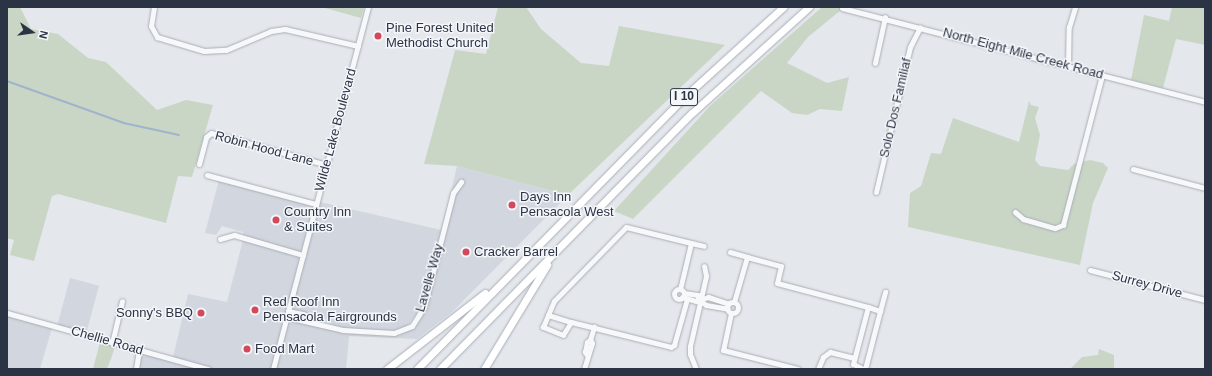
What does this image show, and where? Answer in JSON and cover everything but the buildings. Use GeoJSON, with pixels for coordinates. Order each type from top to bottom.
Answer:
{"type":"FeatureCollection","features":[{"type":"Feature","properties":{"kind":"highway","name":"I 10"},"geometry":{"type":"LineString","coordinates":[[417,369],[682,99],[783,7]]}},
{"type":"Feature","properties":{"kind":"highway","name":"I 10"},"geometry":{"type":"LineString","coordinates":[[440,369],[692,113],[809,7]]}},
{"type":"Feature","properties":{"kind":"highway"},"geometry":{"type":"LineString","coordinates":[[484,369],[530,290],[561,246]]}},
{"type":"Feature","properties":{"kind":"highway"},"geometry":{"type":"LineString","coordinates":[[387,369],[502,281]]}},
{"type":"Feature","properties":{"kind":"street"},"geometry":{"type":"LineString","coordinates":[[154,7],[151,26],[156,37],[204,51],[226,50],[266,33],[284,29],[358,46]]}},
{"type":"Feature","properties":{"kind":"street","name":"Wilde Lake Boulevard"},"geometry":{"type":"LineString","coordinates":[[273,369],[368,7]]}},
{"type":"Feature","properties":{"kind":"street"},"geometry":{"type":"LineString","coordinates":[[1068,66],[1069,27],[1075,7]]}},
{"type":"Feature","properties":{"kind":"street","name":"North Eight Mile Creek Road"},"geometry":{"type":"LineString","coordinates":[[842,8],[885,17],[1205,102]]}},
{"type":"Feature","properties":{"kind":"street"},"geometry":{"type":"LineString","coordinates":[[875,63],[885,17]]}},
{"type":"Feature","properties":{"kind":"street","name":"Solo Dos Familiaf"},"geometry":{"type":"LineString","coordinates":[[876,192],[910,47],[920,27]]}},
{"type":"Feature","properties":{"kind":"street"},"geometry":{"type":"LineString","coordinates":[[1015,212],[1023,219],[1055,228],[1063,225],[1102,75]]}},
{"type":"Feature","properties":{"kind":"street","name":"Robin Hood Lane"},"geometry":{"type":"LineString","coordinates":[[199,164],[206,137],[211,133],[327,165]]}},
{"type":"Feature","properties":{"kind":"street"},"geometry":{"type":"LineString","coordinates":[[1133,169],[1205,188]]}},
{"type":"Feature","properties":{"kind":"street"},"geometry":{"type":"LineString","coordinates":[[207,175],[316,204]]}},
{"type":"Feature","properties":{"kind":"street","name":"Lavelle Way"},"geometry":{"type":"LineString","coordinates":[[287,317],[318,322],[343,330],[391,333],[403,330],[414,324],[424,307],[453,193],[461,182]]}},
{"type":"Feature","properties":{"kind":"street"},"geometry":{"type":"LineString","coordinates":[[571,322],[563,335],[543,327],[562,290],[626,227],[704,246]]}},
{"type":"Feature","properties":{"kind":"street"},"geometry":{"type":"LineString","coordinates":[[220,240],[234,236],[303,255]]}},
{"type":"Feature","properties":{"kind":"street"},"geometry":{"type":"LineString","coordinates":[[548,315],[671,347],[674,345],[692,243]]}},
{"type":"Feature","properties":{"kind":"street"},"geometry":{"type":"LineString","coordinates":[[730,252],[781,266],[777,283],[880,311]]}},
{"type":"Feature","properties":{"kind":"street"},"geometry":{"type":"LineString","coordinates":[[747,257],[731,307],[723,350],[798,369]]}},
{"type":"Feature","properties":{"kind":"street"},"geometry":{"type":"LineString","coordinates":[[696,369],[690,354],[690,346],[699,299],[706,276],[704,266]]}},
{"type":"Feature","properties":{"kind":"street","name":"Surrey Drive"},"geometry":{"type":"LineString","coordinates":[[1090,270],[1205,300]]}},
{"type":"Feature","properties":{"kind":"street"},"geometry":{"type":"LineString","coordinates":[[868,308],[854,358],[855,367],[864,369],[886,292]]}},
{"type":"Feature","properties":{"kind":"street"},"geometry":{"type":"LineString","coordinates":[[683,294],[698,295],[699,299],[706,305],[731,307]]}},
{"type":"Feature","properties":{"kind":"street"},"geometry":{"type":"LineString","coordinates":[[699,299],[708,297],[731,307]]}},
{"type":"Feature","properties":{"kind":"street"},"geometry":{"type":"LineString","coordinates":[[112,343],[122,301]]}},
{"type":"Feature","properties":{"kind":"street","name":"Lavelle Way"},"geometry":{"type":"LineString","coordinates":[[288,311],[303,314],[318,322]]}},
{"type":"Feature","properties":{"kind":"street","name":"Chellie Road"},"geometry":{"type":"LineString","coordinates":[[7,314],[208,369]]}},
{"type":"Feature","properties":{"kind":"street"},"geometry":{"type":"LineString","coordinates":[[584,369],[587,342],[590,340],[594,327]]}},
{"type":"Feature","properties":{"kind":"street"},"geometry":{"type":"LineString","coordinates":[[136,369],[139,350]]}},
{"type":"Feature","properties":{"kind":"street"},"geometry":{"type":"LineString","coordinates":[[818,369],[823,357],[830,352],[854,358]]}},
{"type":"Feature","properties":{"kind":"shaded area"},"geometry":{"type":"Polygon","coordinates":[[[457,166],[568,195],[452,312],[417,339],[349,336],[346,369],[276,369],[288,320],[395,335],[410,329],[420,320],[426,308],[456,194],[464,182],[460,179],[451,192],[457,166]]]}},
{"type":"Feature","properties":{"kind":"shaded area","name":"Country Inn & Suites"},"geometry":{"type":"Polygon","coordinates":[[[219,180],[314,206],[301,253],[244,236],[243,232],[222,226],[216,235],[205,233],[219,180]]]}},
{"type":"Feature","properties":{"kind":"shaded area"},"geometry":{"type":"Polygon","coordinates":[[[320,202],[441,230],[422,307],[407,326],[393,331],[343,328],[291,309],[320,202]]]}},
{"type":"Feature","properties":{"kind":"shaded area"},"geometry":{"type":"Polygon","coordinates":[[[243,240],[300,257],[271,369],[213,369],[173,357],[188,294],[227,302],[243,240]]]}},
{"type":"Feature","properties":{"kind":"shaded area"},"geometry":{"type":"Polygon","coordinates":[[[70,278],[99,286],[86,333],[57,325],[70,278]]]}},
{"type":"Feature","properties":{"kind":"shaded area"},"geometry":{"type":"Polygon","coordinates":[[[7,316],[52,328],[40,369],[7,369],[7,316]]]}},
{"type":"Feature","properties":{"kind":"shaded area"},"geometry":{"type":"Polygon","coordinates":[[[141,353],[200,369],[138,369],[141,353]]]}},
{"type":"Feature","properties":{"kind":"green space"},"geometry":{"type":"Polygon","coordinates":[[[7,7],[20,7],[31,29],[58,34],[88,58],[106,62],[157,110],[186,100],[213,105],[192,177],[178,176],[166,223],[58,194],[52,196],[34,261],[10,255],[14,240],[7,238],[7,7]]]}},
{"type":"Feature","properties":{"kind":"green space"},"geometry":{"type":"Polygon","coordinates":[[[321,7],[364,7],[361,18],[321,7]]]}},
{"type":"Feature","properties":{"kind":"green space"},"geometry":{"type":"Polygon","coordinates":[[[498,7],[526,7],[541,29],[581,63],[609,66],[619,26],[725,45],[568,195],[457,166],[424,164],[455,50],[486,54],[498,7]]]}},
{"type":"Feature","properties":{"kind":"green space"},"geometry":{"type":"Polygon","coordinates":[[[822,7],[839,7],[841,10],[808,37],[787,63],[827,83],[849,77],[842,111],[820,109],[807,115],[792,113],[761,91],[633,219],[614,211],[710,106],[822,7]]]}},
{"type":"Feature","properties":{"kind":"green space"},"geometry":{"type":"Polygon","coordinates":[[[1172,7],[1205,7],[1205,45],[1176,39],[1163,88],[1131,80],[1144,15],[1169,21],[1172,7]]]}},
{"type":"Feature","properties":{"kind":"green space"},"geometry":{"type":"Polygon","coordinates":[[[1029,101],[1031,105],[1039,107],[1035,118],[1040,135],[1035,160],[1040,166],[1068,170],[1074,164],[1090,160],[1103,163],[1108,168],[1093,203],[1080,265],[908,227],[910,193],[921,186],[931,153],[941,154],[953,118],[1019,142],[1029,101]]]}},
{"type":"Feature","properties":{"kind":"green space"},"geometry":{"type":"Polygon","coordinates":[[[100,342],[115,346],[107,369],[93,369],[100,342]]]}},
{"type":"Feature","properties":{"kind":"green space"},"geometry":{"type":"Polygon","coordinates":[[[1099,349],[1114,355],[1114,369],[1070,369],[1082,357],[1098,355],[1099,349]]]}},
{"type":"Feature","properties":{"kind":"waterway"},"geometry":{"type":"LineString","coordinates":[[7,81],[124,123],[179,135]]}},
{"type":"Feature","properties":{"kind":"place","name":"Pine Forest United Methodist Church"},"geometry":{"type":"Point","coordinates":[378,36]}},
{"type":"Feature","properties":{"kind":"place","name":"Days Inn Pensacola West"},"geometry":{"type":"Point","coordinates":[512,205]}},
{"type":"Feature","properties":{"kind":"place","name":"Country Inn & Suites"},"geometry":{"type":"Point","coordinates":[276,220]}},
{"type":"Feature","properties":{"kind":"place","name":"Cracker Barrel"},"geometry":{"type":"Point","coordinates":[466,252]}},
{"type":"Feature","properties":{"kind":"place","name":"Red Roof Inn Pensacola Fairgrounds"},"geometry":{"type":"Point","coordinates":[255,310]}},
{"type":"Feature","properties":{"kind":"place","name":"Sonny's BBQ"},"geometry":{"type":"Point","coordinates":[201,313]}},
{"type":"Feature","properties":{"kind":"place","name":"Food Mart"},"geometry":{"type":"Point","coordinates":[247,349]}}]}
